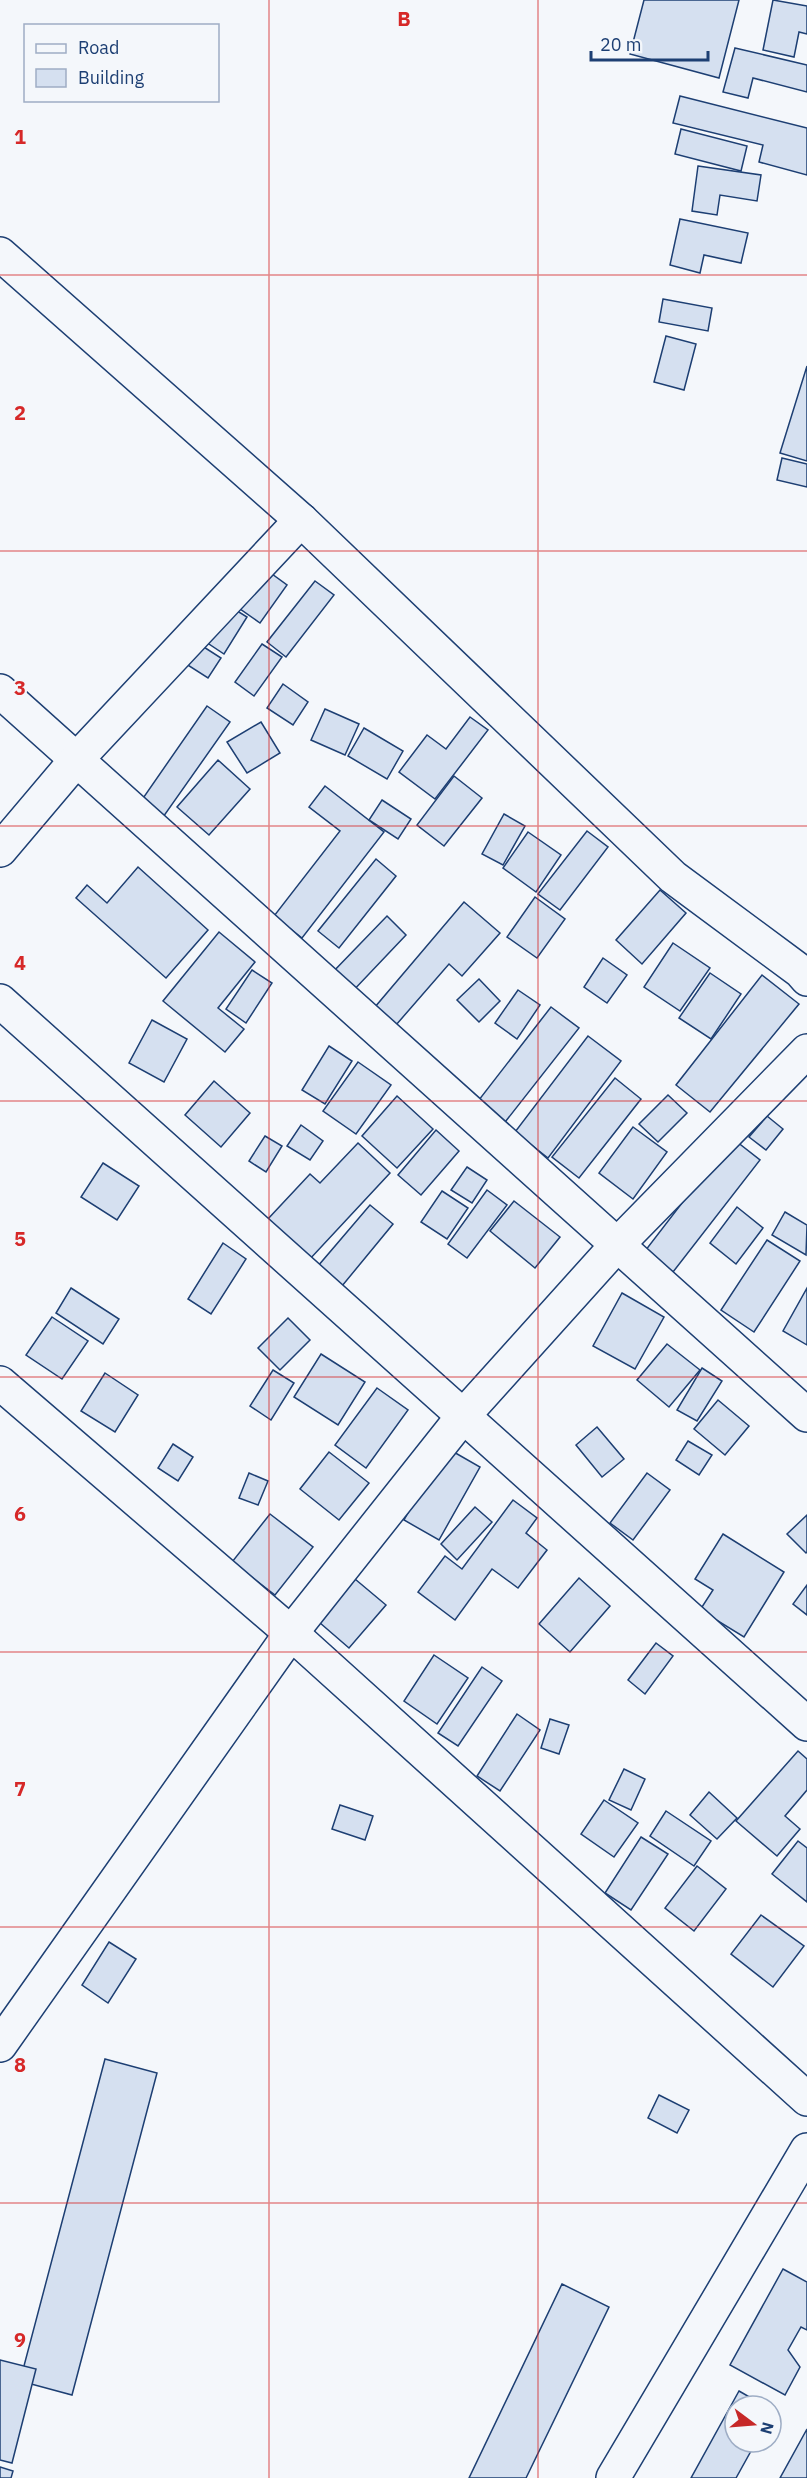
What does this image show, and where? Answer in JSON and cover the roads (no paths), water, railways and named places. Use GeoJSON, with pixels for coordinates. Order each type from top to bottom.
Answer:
{"type":"FeatureCollection","features":[{"type":"Feature","properties":{"kind":"street"},"geometry":{"type":"LineString","coordinates":[[0,254],[301,520],[673,878],[800,971],[807,979]]}},
{"type":"Feature","properties":{"kind":"street"},"geometry":{"type":"LineString","coordinates":[[0,850],[77,759],[301,520]]}},
{"type":"Feature","properties":{"kind":"street"},"geometry":{"type":"LineString","coordinates":[[0,691],[807,1415]]}},
{"type":"Feature","properties":{"kind":"street"},"geometry":{"type":"LineString","coordinates":[[0,1001],[807,1724]]}},
{"type":"Feature","properties":{"kind":"street"},"geometry":{"type":"LineString","coordinates":[[0,2045],[291,1633],[464,1415],[617,1245],[807,1051]]}},
{"type":"Feature","properties":{"kind":"street"},"geometry":{"type":"LineString","coordinates":[[0,1383],[291,1633],[807,2098]]}},
{"type":"Feature","properties":{"kind":"street"},"geometry":{"type":"LineString","coordinates":[[614,2478],[807,2150]]}}]}
